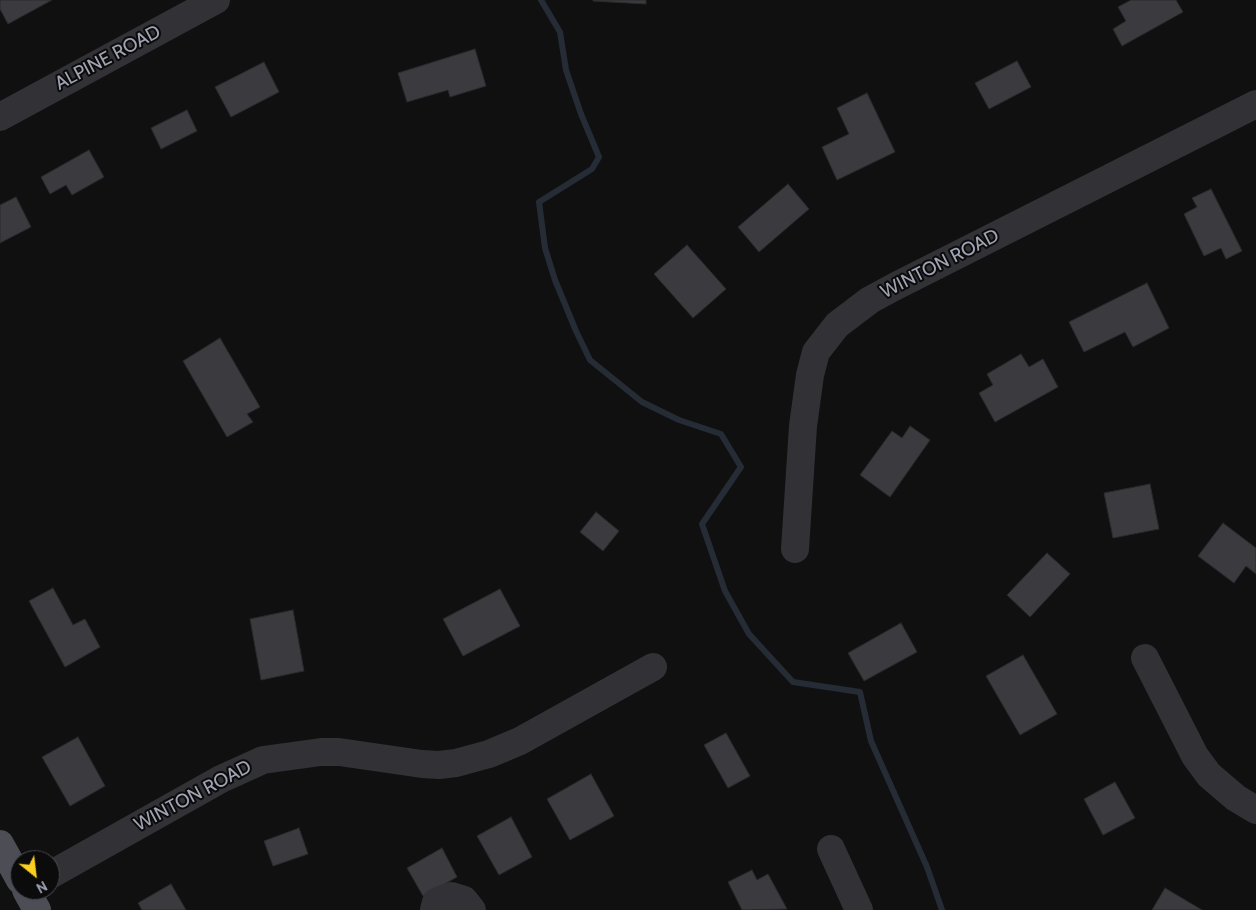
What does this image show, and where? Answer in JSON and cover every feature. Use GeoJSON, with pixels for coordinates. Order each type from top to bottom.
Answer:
{"type":"FeatureCollection","features":[{"type":"Feature","properties":{"kind":"main road"},"geometry":{"type":"LineString","coordinates":[[0,844],[10,862]]}},
{"type":"Feature","properties":{"kind":"street","name":"ALPINE ROAD"},"geometry":{"type":"LineString","coordinates":[[0,117],[216,0]]}},
{"type":"Feature","properties":{"kind":"street","name":"WINTON ROAD"},"geometry":{"type":"LineString","coordinates":[[795,550],[803,426],[810,375],[816,352],[837,325],[870,300],[894,287],[1253,114]]}},
{"type":"Feature","properties":{"kind":"street"},"geometry":{"type":"LineString","coordinates":[[1145,658],[1195,756],[1208,774],[1236,798],[1256,810]]}},
{"type":"Feature","properties":{"kind":"street","name":"WINTON ROAD"},"geometry":{"type":"LineString","coordinates":[[60,869],[221,779],[263,760],[321,752],[339,752],[422,764],[456,763],[489,754],[520,741],[653,667]]}},
{"type":"Feature","properties":{"kind":"street"},"geometry":{"type":"LineString","coordinates":[[831,849],[859,910]]}},
{"type":"Feature","properties":{"kind":"street"},"geometry":{"type":"LineString","coordinates":[[434,910],[436,902],[451,896],[464,900],[472,910]]}},
{"type":"Feature","properties":{"kind":"building"},"geometry":{"type":"Polygon","coordinates":[[[0,0],[52,0],[8,24],[0,9],[0,0]]]}},
{"type":"Feature","properties":{"kind":"building"},"geometry":{"type":"Polygon","coordinates":[[[646,0],[646,4],[593,1],[646,0]]]}},
{"type":"Feature","properties":{"kind":"building"},"geometry":{"type":"Polygon","coordinates":[[[1131,0],[1176,0],[1183,12],[1122,46],[1113,29],[1126,21],[1118,7],[1131,0]]]}},
{"type":"Feature","properties":{"kind":"building"},"geometry":{"type":"Polygon","coordinates":[[[475,49],[486,86],[450,97],[448,90],[407,102],[398,73],[475,49]]]}},
{"type":"Feature","properties":{"kind":"building"},"geometry":{"type":"Polygon","coordinates":[[[1017,61],[1031,87],[989,109],[975,83],[1017,61]]]}},
{"type":"Feature","properties":{"kind":"building"},"geometry":{"type":"Polygon","coordinates":[[[264,62],[279,92],[231,117],[215,87],[264,62]]]}},
{"type":"Feature","properties":{"kind":"building"},"geometry":{"type":"Polygon","coordinates":[[[867,93],[895,152],[837,180],[822,147],[849,134],[837,108],[867,93]]]}},
{"type":"Feature","properties":{"kind":"building"},"geometry":{"type":"Polygon","coordinates":[[[187,110],[197,131],[161,149],[151,128],[187,110]]]}},
{"type":"Feature","properties":{"kind":"building"},"geometry":{"type":"Polygon","coordinates":[[[89,150],[104,177],[72,195],[66,185],[50,194],[41,177],[89,150]]]}},
{"type":"Feature","properties":{"kind":"building"},"geometry":{"type":"Polygon","coordinates":[[[788,184],[809,209],[759,252],[738,227],[788,184]]]}},
{"type":"Feature","properties":{"kind":"building"},"geometry":{"type":"Polygon","coordinates":[[[1211,189],[1242,251],[1226,259],[1221,248],[1204,256],[1184,214],[1197,207],[1192,198],[1211,189]]]}},
{"type":"Feature","properties":{"kind":"building"},"geometry":{"type":"Polygon","coordinates":[[[16,197],[31,227],[0,243],[0,205],[16,197]]]}},
{"type":"Feature","properties":{"kind":"building"},"geometry":{"type":"Polygon","coordinates":[[[687,245],[726,289],[693,318],[654,274],[687,245]]]}},
{"type":"Feature","properties":{"kind":"building"},"geometry":{"type":"Polygon","coordinates":[[[1147,283],[1169,328],[1133,347],[1125,332],[1084,352],[1069,322],[1147,283]]]}},
{"type":"Feature","properties":{"kind":"building"},"geometry":{"type":"Polygon","coordinates":[[[220,338],[260,407],[247,414],[253,422],[227,437],[183,361],[220,338]]]}},
{"type":"Feature","properties":{"kind":"building"},"geometry":{"type":"Polygon","coordinates":[[[1021,354],[1029,367],[1043,359],[1058,387],[995,422],[979,393],[993,385],[987,374],[1021,354]]]}},
{"type":"Feature","properties":{"kind":"building"},"geometry":{"type":"Polygon","coordinates":[[[910,426],[930,440],[890,497],[860,475],[892,431],[902,438],[910,426]]]}},
{"type":"Feature","properties":{"kind":"building"},"geometry":{"type":"Polygon","coordinates":[[[1150,484],[1159,529],[1113,538],[1104,493],[1150,484]]]}},
{"type":"Feature","properties":{"kind":"building"},"geometry":{"type":"Polygon","coordinates":[[[596,512],[619,531],[603,551],[580,532],[596,512]]]}},
{"type":"Feature","properties":{"kind":"building"},"geometry":{"type":"Polygon","coordinates":[[[1223,523],[1256,548],[1256,574],[1246,566],[1234,583],[1198,556],[1223,523]]]}},
{"type":"Feature","properties":{"kind":"building"},"geometry":{"type":"Polygon","coordinates":[[[1047,553],[1070,574],[1030,617],[1007,595],[1047,553]]]}},
{"type":"Feature","properties":{"kind":"building"},"geometry":{"type":"Polygon","coordinates":[[[53,588],[73,625],[85,619],[100,647],[65,667],[29,601],[53,588]]]}},
{"type":"Feature","properties":{"kind":"building"},"geometry":{"type":"Polygon","coordinates":[[[500,589],[520,626],[463,656],[443,619],[500,589]]]}},
{"type":"Feature","properties":{"kind":"building"},"geometry":{"type":"Polygon","coordinates":[[[293,610],[304,671],[261,680],[250,619],[293,610]]]}},
{"type":"Feature","properties":{"kind":"building"},"geometry":{"type":"Polygon","coordinates":[[[901,623],[917,652],[864,681],[848,653],[901,623]]]}},
{"type":"Feature","properties":{"kind":"building"},"geometry":{"type":"Polygon","coordinates":[[[1023,655],[1057,714],[1020,735],[986,676],[1023,655]]]}},
{"type":"Feature","properties":{"kind":"building"},"geometry":{"type":"Polygon","coordinates":[[[726,733],[750,776],[728,788],[704,745],[726,733]]]}},
{"type":"Feature","properties":{"kind":"building"},"geometry":{"type":"Polygon","coordinates":[[[78,737],[105,786],[70,806],[42,757],[78,737]]]}},
{"type":"Feature","properties":{"kind":"building"},"geometry":{"type":"Polygon","coordinates":[[[591,774],[614,816],[570,840],[547,799],[591,774]]]}},
{"type":"Feature","properties":{"kind":"building"},"geometry":{"type":"Polygon","coordinates":[[[1115,782],[1135,818],[1103,835],[1084,799],[1115,782]]]}},
{"type":"Feature","properties":{"kind":"building"},"geometry":{"type":"Polygon","coordinates":[[[511,817],[532,857],[499,875],[477,836],[511,817]]]}},
{"type":"Feature","properties":{"kind":"building"},"geometry":{"type":"Polygon","coordinates":[[[299,828],[308,854],[273,866],[264,841],[299,828]]]}},
{"type":"Feature","properties":{"kind":"building"},"geometry":{"type":"Polygon","coordinates":[[[442,848],[457,877],[423,896],[407,868],[442,848]]]}},
{"type":"Feature","properties":{"kind":"building"},"geometry":{"type":"Polygon","coordinates":[[[752,870],[757,880],[768,874],[787,909],[742,910],[728,882],[752,870]]]}},
{"type":"Feature","properties":{"kind":"building"},"geometry":{"type":"Polygon","coordinates":[[[171,884],[186,910],[142,910],[138,903],[171,884]]]}},
{"type":"Feature","properties":{"kind":"building"},"geometry":{"type":"Polygon","coordinates":[[[1165,888],[1202,910],[1152,910],[1165,888]]]}},
{"type":"Feature","properties":{"kind":"waterway"},"geometry":{"type":"LineString","coordinates":[[541,0],[560,32],[566,70],[581,114],[599,157],[592,169],[539,202],[545,248],[555,280],[576,331],[590,360],[642,402],[679,420],[721,434],[741,467],[702,524],[725,591],[749,634],[793,682],[860,692],[871,741],[927,867],[942,910]]}}]}
